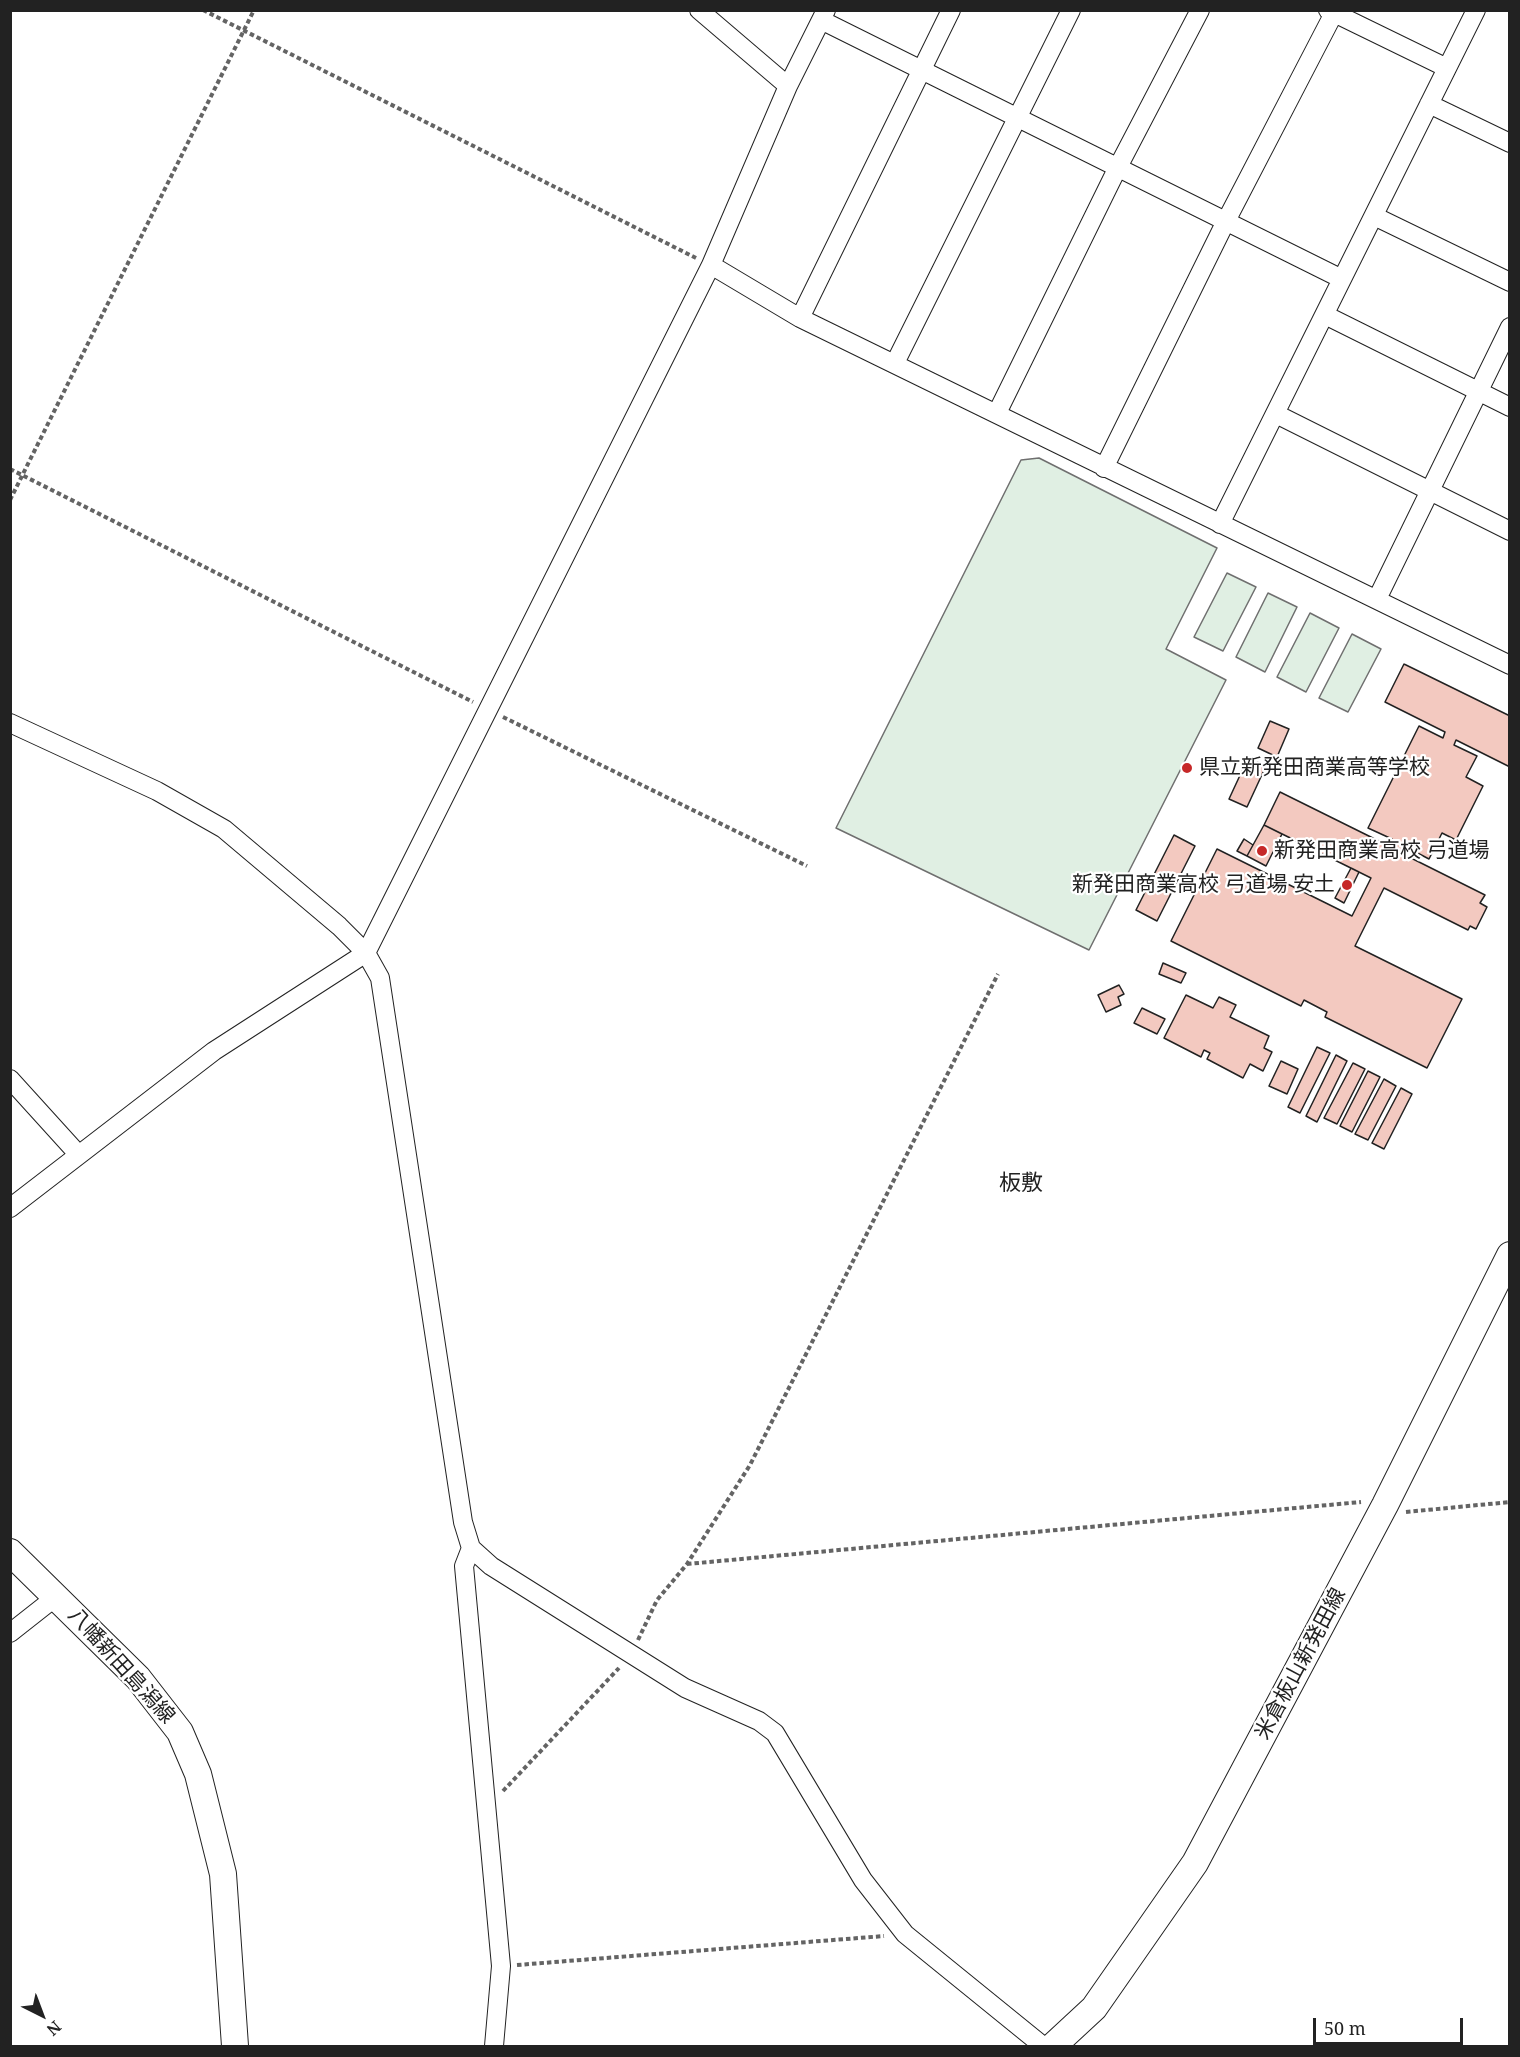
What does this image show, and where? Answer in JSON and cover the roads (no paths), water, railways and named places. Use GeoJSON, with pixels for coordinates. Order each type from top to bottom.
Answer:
{"type":"FeatureCollection","features":[{"type":"Feature","properties":{"kind":"main road","name":"米倉板山新発田線"},"geometry":{"type":"LineString","coordinates":[[1053,2046],[1094,2008],[1195,1863],[1385,1505],[1509,1255]]}},
{"type":"Feature","properties":{"kind":"main road","name":"八幡新田島潟線"},"geometry":{"type":"LineString","coordinates":[[10,1552],[138,1678],[180,1732],[198,1774],[223,1874],[235,2046]]}},
{"type":"Feature","properties":{"kind":"street"},"geometry":{"type":"LineString","coordinates":[[699,10],[788,86]]}},
{"type":"Feature","properties":{"kind":"street"},"geometry":{"type":"LineString","coordinates":[[800,318],[951,10]]}},
{"type":"Feature","properties":{"kind":"street"},"geometry":{"type":"LineString","coordinates":[[895,363],[1071,10]]}},
{"type":"Feature","properties":{"kind":"street"},"geometry":{"type":"LineString","coordinates":[[997,412],[1118,167],[1200,10]]}},
{"type":"Feature","properties":{"kind":"street"},"geometry":{"type":"LineString","coordinates":[[1220,524],[1476,10]]}},
{"type":"Feature","properties":{"kind":"street"},"geometry":{"type":"LineString","coordinates":[[1104,468],[1331,12],[1447,69]]}},
{"type":"Feature","properties":{"kind":"street"},"geometry":{"type":"LineString","coordinates":[[10,1208],[214,1051],[366,953],[711,265],[788,86],[824,15],[921,70],[1342,279]]}},
{"type":"Feature","properties":{"kind":"street"},"geometry":{"type":"LineString","coordinates":[[1429,104],[1509,143]]}},
{"type":"Feature","properties":{"kind":"street"},"geometry":{"type":"LineString","coordinates":[[1374,216],[1509,282]]}},
{"type":"Feature","properties":{"kind":"street"},"geometry":{"type":"LineString","coordinates":[[711,265],[800,318],[997,412],[1104,468],[1509,665]]}},
{"type":"Feature","properties":{"kind":"street"},"geometry":{"type":"LineString","coordinates":[[1325,315],[1509,407]]}},
{"type":"Feature","properties":{"kind":"street"},"geometry":{"type":"LineString","coordinates":[[1377,599],[1509,327]]}},
{"type":"Feature","properties":{"kind":"street"},"geometry":{"type":"LineString","coordinates":[[1276,414],[1509,531]]}},
{"type":"Feature","properties":{"kind":"street"},"geometry":{"type":"LineString","coordinates":[[10,723],[157,791],[224,829],[339,926],[366,953],[380,978],[462,1522],[471,1548],[491,1566],[685,1688],[759,1721],[775,1733],[863,1880],[905,1934],[1042,2046]]}},
{"type":"Feature","properties":{"kind":"street"},"geometry":{"type":"LineString","coordinates":[[10,1079],[78,1154]]}},
{"type":"Feature","properties":{"kind":"street"},"geometry":{"type":"LineString","coordinates":[[471,1548],[464,1566],[501,1966],[494,2046]]}},
{"type":"Feature","properties":{"kind":"street"},"geometry":{"type":"LineString","coordinates":[[10,1633],[57,1596]]}},
{"type":"Feature","properties":{"kind":"place","name":"県立新発田商業高等学校"},"geometry":{"type":"Point","coordinates":[1187,768]}},
{"type":"Feature","properties":{"kind":"place","name":"新発田商業高校 弓道場"},"geometry":{"type":"Point","coordinates":[1262,851]}},
{"type":"Feature","properties":{"kind":"place","name":"新発田商業高校 弓道場 安土"},"geometry":{"type":"Point","coordinates":[1347,885]}},
{"type":"Feature","properties":{"kind":"district","name":"板敷"},"geometry":{"type":"Point","coordinates":[1021,1184]}}]}
